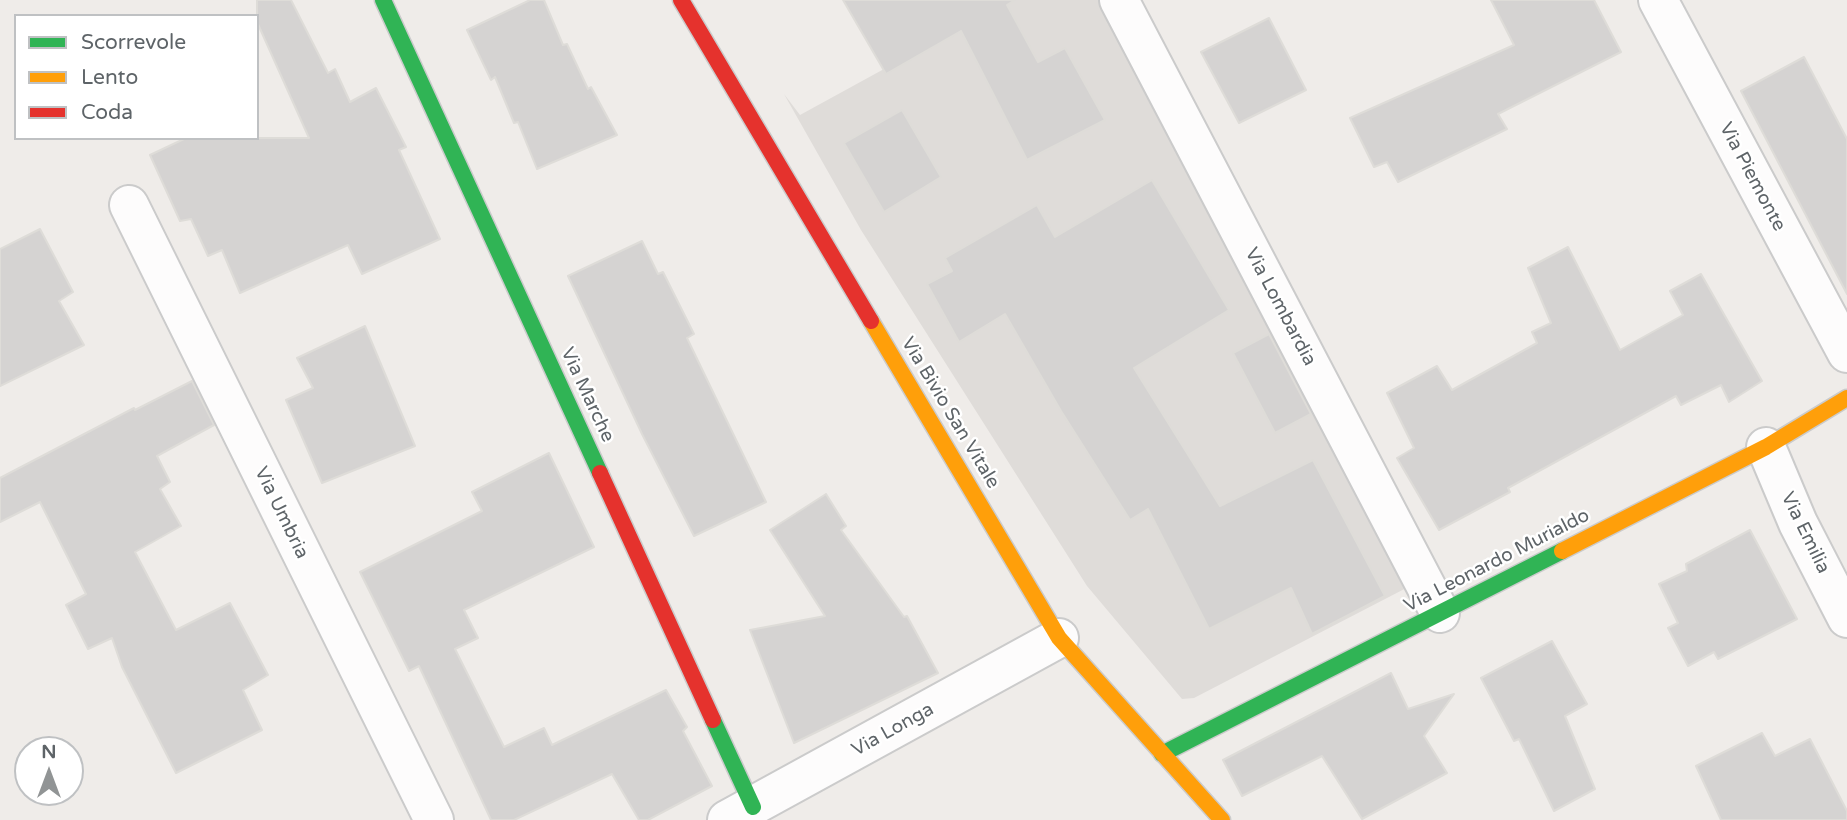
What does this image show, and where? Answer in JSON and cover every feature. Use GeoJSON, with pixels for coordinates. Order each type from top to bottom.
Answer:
{"type":"FeatureCollection","features":[{"type":"Feature","properties":{"kind":"street","name":"Via Marche"},"geometry":{"type":"LineString","coordinates":[[383,0],[741,814]]}},
{"type":"Feature","properties":{"kind":"street","name":"Via Bivio San Vitale"},"geometry":{"type":"LineString","coordinates":[[681,0],[1059,638],[1222,820]]}},
{"type":"Feature","properties":{"kind":"street","name":"Via Lombardia"},"geometry":{"type":"LineString","coordinates":[[1119,0],[1440,613]]}},
{"type":"Feature","properties":{"kind":"street","name":"Via Piemonte"},"geometry":{"type":"LineString","coordinates":[[1658,0],[1847,353]]}},
{"type":"Feature","properties":{"kind":"street","name":"Via Umbria"},"geometry":{"type":"LineString","coordinates":[[129,205],[434,820]]}},
{"type":"Feature","properties":{"kind":"street","name":"Via Leonardo Murialdo"},"geometry":{"type":"LineString","coordinates":[[1162,754],[1766,447],[1847,398]]}},
{"type":"Feature","properties":{"kind":"street","name":"Via Emilia"},"geometry":{"type":"LineString","coordinates":[[1766,447],[1798,523],[1847,618]]}},
{"type":"Feature","properties":{"kind":"street","name":"Via Longa"},"geometry":{"type":"LineString","coordinates":[[741,814],[1059,638]]}},
{"type":"Feature","properties":{"kind":"shaded area"},"geometry":{"type":"Polygon","coordinates":[[[1010,0],[1114,0],[1414,584],[1194,698],[1182,699],[1087,586],[861,230],[784,94],[800,115],[1010,0]]]}},
{"type":"Feature","properties":{"kind":"building"},"geometry":{"type":"Polygon","coordinates":[[[257,0],[291,0],[328,73],[335,69],[350,102],[376,88],[406,147],[399,150],[440,239],[362,274],[348,245],[240,293],[222,250],[208,256],[191,219],[180,221],[150,155],[182,140],[309,138],[259,26],[257,0]]]}},
{"type":"Feature","properties":{"kind":"building"},"geometry":{"type":"Polygon","coordinates":[[[530,0],[544,0],[563,45],[567,44],[588,89],[591,87],[617,135],[537,169],[518,122],[514,123],[495,77],[491,80],[467,30],[530,0]]]}},
{"type":"Feature","properties":{"kind":"building"},"geometry":{"type":"Polygon","coordinates":[[[843,0],[1015,0],[1007,5],[1038,62],[1065,48],[1105,120],[1027,160],[961,31],[886,74],[843,0]]]}},
{"type":"Feature","properties":{"kind":"building"},"geometry":{"type":"Polygon","coordinates":[[[1491,0],[1594,0],[1621,52],[1498,114],[1507,129],[1398,182],[1387,162],[1374,167],[1350,118],[1514,45],[1491,0]]]}},
{"type":"Feature","properties":{"kind":"building"},"geometry":{"type":"Polygon","coordinates":[[[1269,18],[1306,90],[1239,123],[1201,52],[1269,18]]]}},
{"type":"Feature","properties":{"kind":"building"},"geometry":{"type":"Polygon","coordinates":[[[1804,57],[1847,139],[1847,294],[1741,91],[1804,57]]]}},
{"type":"Feature","properties":{"kind":"building"},"geometry":{"type":"Polygon","coordinates":[[[902,110],[941,177],[884,212],[844,143],[902,110]]]}},
{"type":"Feature","properties":{"kind":"building"},"geometry":{"type":"Polygon","coordinates":[[[1152,180],[1229,310],[1134,368],[1220,506],[1313,460],[1385,596],[1312,634],[1291,588],[1209,629],[1148,509],[1130,520],[1061,411],[1005,314],[959,342],[927,284],[952,271],[945,258],[1037,205],[1055,237],[1152,180]]]}},
{"type":"Feature","properties":{"kind":"building"},"geometry":{"type":"Polygon","coordinates":[[[40,229],[73,292],[59,301],[84,345],[0,386],[0,249],[40,229]]]}},
{"type":"Feature","properties":{"kind":"building"},"geometry":{"type":"Polygon","coordinates":[[[642,241],[658,274],[663,272],[694,334],[687,338],[766,502],[694,536],[642,434],[568,276],[642,241]]]}},
{"type":"Feature","properties":{"kind":"building"},"geometry":{"type":"Polygon","coordinates":[[[1568,247],[1620,350],[1683,315],[1670,291],[1701,274],[1762,381],[1729,402],[1721,385],[1681,405],[1676,396],[1508,488],[1510,492],[1439,530],[1397,458],[1414,448],[1387,393],[1437,366],[1452,390],[1537,343],[1532,332],[1551,323],[1528,268],[1568,247]]]}},
{"type":"Feature","properties":{"kind":"building"},"geometry":{"type":"Polygon","coordinates":[[[365,326],[415,446],[322,483],[286,400],[313,388],[297,358],[365,326]]]}},
{"type":"Feature","properties":{"kind":"building"},"geometry":{"type":"Polygon","coordinates":[[[1269,334],[1311,414],[1275,433],[1233,353],[1269,334]]]}},
{"type":"Feature","properties":{"kind":"building"},"geometry":{"type":"Polygon","coordinates":[[[192,381],[214,425],[157,456],[170,482],[160,489],[181,526],[135,552],[176,630],[230,603],[268,675],[243,690],[262,730],[176,773],[122,667],[112,638],[88,649],[66,605],[86,594],[40,502],[0,522],[0,478],[192,381]]]}},
{"type":"Feature","properties":{"kind":"building"},"geometry":{"type":"Polygon","coordinates":[[[549,453],[594,547],[464,610],[478,638],[455,649],[504,747],[544,728],[552,745],[666,690],[687,727],[683,731],[712,786],[648,820],[639,820],[612,774],[514,820],[491,820],[419,666],[409,671],[360,572],[482,511],[472,492],[549,453]]]}},
{"type":"Feature","properties":{"kind":"building"},"geometry":{"type":"Polygon","coordinates":[[[826,494],[846,526],[841,530],[904,617],[907,616],[938,673],[794,743],[750,630],[825,616],[770,530],[826,494]]]}},
{"type":"Feature","properties":{"kind":"building"},"geometry":{"type":"Polygon","coordinates":[[[1750,530],[1797,619],[1718,659],[1714,652],[1688,666],[1668,628],[1678,623],[1659,584],[1687,571],[1686,564],[1750,530]]]}},
{"type":"Feature","properties":{"kind":"building"},"geometry":{"type":"Polygon","coordinates":[[[1552,641],[1587,704],[1565,716],[1595,789],[1554,811],[1519,739],[1514,741],[1481,678],[1552,641]]]}},
{"type":"Feature","properties":{"kind":"building"},"geometry":{"type":"Polygon","coordinates":[[[1391,673],[1408,709],[1454,694],[1424,736],[1447,773],[1362,819],[1322,756],[1242,796],[1223,760],[1391,673]]]}},
{"type":"Feature","properties":{"kind":"building"},"geometry":{"type":"Polygon","coordinates":[[[1762,733],[1775,756],[1810,739],[1847,811],[1847,820],[1721,820],[1696,766],[1762,733]]]}},
{"type":"Feature","properties":{"kind":"traffic: fast"},"geometry":{"type":"LineString","coordinates":[[383,0],[600,473]]}},
{"type":"Feature","properties":{"kind":"traffic: fast"},"geometry":{"type":"LineString","coordinates":[[1162,754],[1562,551]]}},
{"type":"Feature","properties":{"kind":"traffic: fast"},"geometry":{"type":"LineString","coordinates":[[713,720],[753,807]]}},
{"type":"Feature","properties":{"kind":"traffic: slow"},"geometry":{"type":"LineString","coordinates":[[871,321],[1059,638],[1222,820]]}},
{"type":"Feature","properties":{"kind":"traffic: slow"},"geometry":{"type":"LineString","coordinates":[[1562,551],[1766,447],[1847,398]]}},
{"type":"Feature","properties":{"kind":"traffic: jam"},"geometry":{"type":"LineString","coordinates":[[681,0],[871,321]]}},
{"type":"Feature","properties":{"kind":"traffic: jam"},"geometry":{"type":"LineString","coordinates":[[600,473],[713,720]]}}]}
